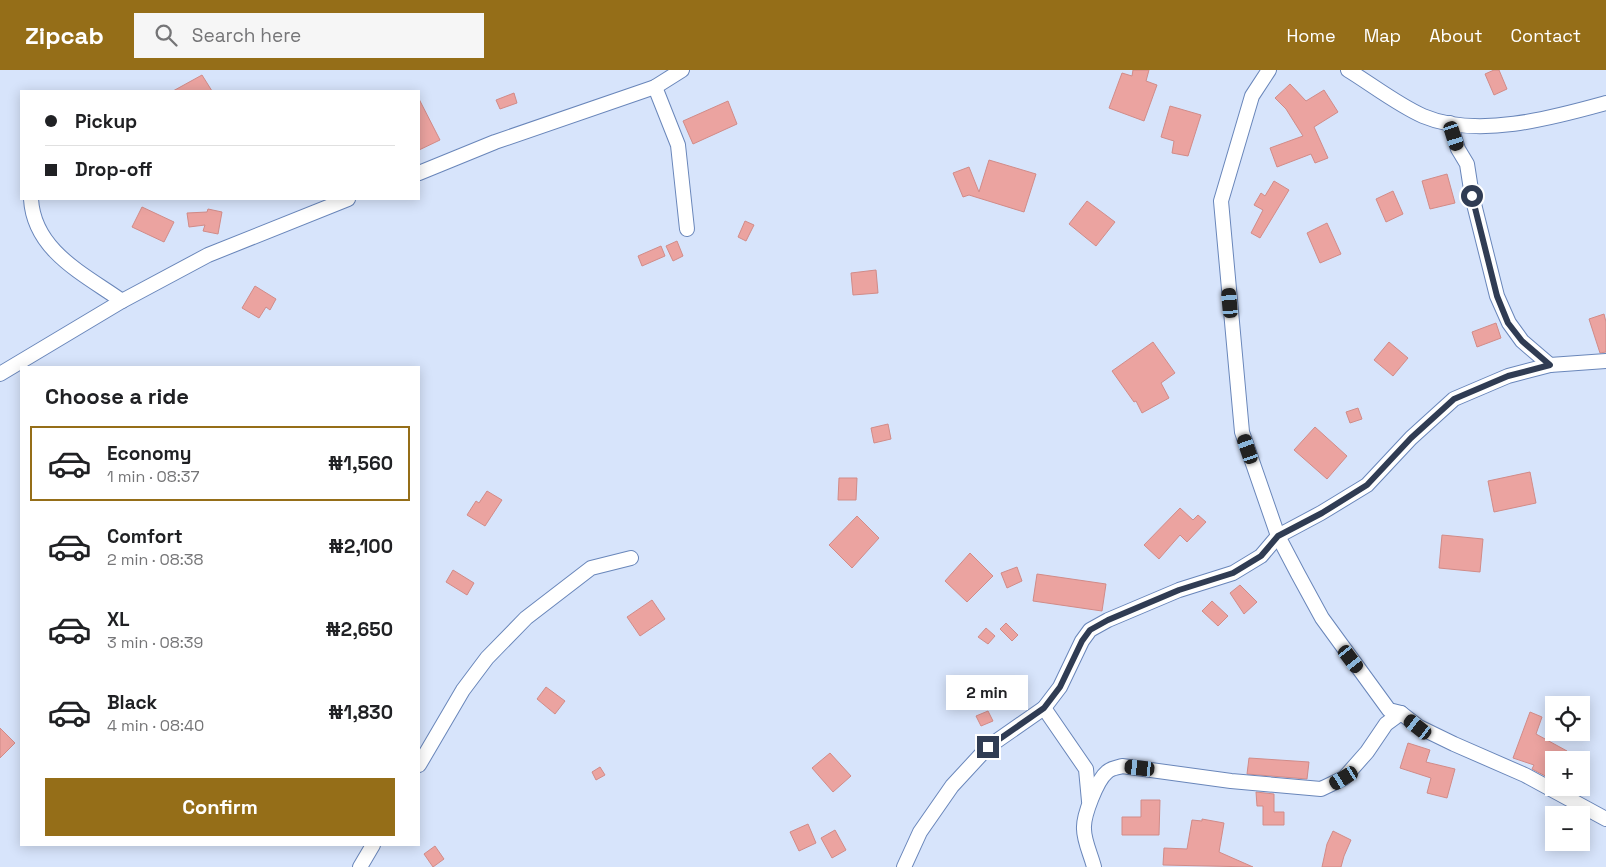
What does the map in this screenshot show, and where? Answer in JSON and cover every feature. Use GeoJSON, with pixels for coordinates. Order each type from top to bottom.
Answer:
{"type":"FeatureCollection","features":[{"type":"Feature","properties":{"kind":"street"},"geometry":{"type":"LineString","coordinates":[[420,173],[496,142],[655,87],[682,70]]}},
{"type":"Feature","properties":{"kind":"street"},"geometry":{"type":"LineString","coordinates":[[1269,70],[1252,96],[1221,201],[1242,432],[1278,536],[1322,618],[1389,710],[1400,713],[1418,727],[1525,775],[1606,819]]}},
{"type":"Feature","properties":{"kind":"street"},"geometry":{"type":"LineString","coordinates":[[1348,70],[1423,116],[1450,124],[1470,127],[1518,122],[1606,103]]}},
{"type":"Feature","properties":{"kind":"street"},"geometry":{"type":"LineString","coordinates":[[655,87],[678,145],[686,229]]}},
{"type":"Feature","properties":{"kind":"street"},"geometry":{"type":"LineString","coordinates":[[1450,124],[1458,148],[1467,164],[1472,196],[1497,296],[1508,323],[1522,341],[1550,365]]}},
{"type":"Feature","properties":{"kind":"street"},"geometry":{"type":"LineString","coordinates":[[31,200],[40,234],[54,252],[122,301]]}},
{"type":"Feature","properties":{"kind":"street"},"geometry":{"type":"LineString","coordinates":[[0,374],[122,301],[208,255],[346,200]]}},
{"type":"Feature","properties":{"kind":"street"},"geometry":{"type":"LineString","coordinates":[[904,867],[920,832],[952,786],[988,747],[1044,708],[1060,687],[1082,641],[1090,630],[1108,620],[1179,590],[1233,573],[1261,556],[1278,536],[1322,513],[1367,485],[1411,438],[1454,399],[1508,376],[1550,365],[1606,361]]}},
{"type":"Feature","properties":{"kind":"street"},"geometry":{"type":"LineString","coordinates":[[420,763],[468,684],[487,658],[526,618],[591,568],[631,558]]}},
{"type":"Feature","properties":{"kind":"street"},"geometry":{"type":"LineString","coordinates":[[1044,708],[1086,770],[1090,807]]}},
{"type":"Feature","properties":{"kind":"street"},"geometry":{"type":"LineString","coordinates":[[1094,867],[1084,832],[1090,807],[1102,777],[1108,771],[1122,766],[1310,789],[1331,786],[1344,778],[1367,752],[1386,724],[1400,713]]}},
{"type":"Feature","properties":{"kind":"street"},"geometry":{"type":"LineString","coordinates":[[360,867],[372,846]]}},
{"type":"Feature","properties":{"kind":"building"},"geometry":{"type":"Polygon","coordinates":[[[1133,70],[1149,70],[1146,81],[1157,85],[1144,121],[1109,108],[1122,73],[1132,76],[1133,70]]]}},
{"type":"Feature","properties":{"kind":"building"},"geometry":{"type":"Polygon","coordinates":[[[1499,70],[1507,89],[1494,95],[1485,74],[1499,70]]]}},
{"type":"Feature","properties":{"kind":"building"},"geometry":{"type":"Polygon","coordinates":[[[202,75],[211,90],[175,90],[202,75]]]}},
{"type":"Feature","properties":{"kind":"building"},"geometry":{"type":"Polygon","coordinates":[[[1290,84],[1306,101],[1324,90],[1338,112],[1314,127],[1328,158],[1315,163],[1311,154],[1277,167],[1270,148],[1303,136],[1286,109],[1275,98],[1290,84]]]}},
{"type":"Feature","properties":{"kind":"building"},"geometry":{"type":"Polygon","coordinates":[[[514,93],[517,103],[500,109],[496,100],[514,93]]]}},
{"type":"Feature","properties":{"kind":"building"},"geometry":{"type":"Polygon","coordinates":[[[420,101],[440,140],[420,150],[420,101]]]}},
{"type":"Feature","properties":{"kind":"building"},"geometry":{"type":"Polygon","coordinates":[[[728,101],[737,124],[693,144],[683,121],[728,101]]]}},
{"type":"Feature","properties":{"kind":"building"},"geometry":{"type":"Polygon","coordinates":[[[1170,106],[1201,115],[1188,156],[1172,153],[1174,141],[1161,137],[1170,106]]]}},
{"type":"Feature","properties":{"kind":"building"},"geometry":{"type":"Polygon","coordinates":[[[989,160],[1036,174],[1024,212],[969,195],[963,197],[953,173],[969,167],[979,192],[989,160]]]}},
{"type":"Feature","properties":{"kind":"building"},"geometry":{"type":"Polygon","coordinates":[[[1447,174],[1455,203],[1430,209],[1422,181],[1447,174]]]}},
{"type":"Feature","properties":{"kind":"building"},"geometry":{"type":"Polygon","coordinates":[[[1274,181],[1289,190],[1260,238],[1251,233],[1263,210],[1254,205],[1261,193],[1265,196],[1274,181]]]}},
{"type":"Feature","properties":{"kind":"building"},"geometry":{"type":"Polygon","coordinates":[[[1393,191],[1403,214],[1386,222],[1376,199],[1393,191]]]}},
{"type":"Feature","properties":{"kind":"building"},"geometry":{"type":"Polygon","coordinates":[[[1087,201],[1115,222],[1096,246],[1069,224],[1087,201]]]}},
{"type":"Feature","properties":{"kind":"building"},"geometry":{"type":"Polygon","coordinates":[[[142,207],[174,222],[164,242],[132,227],[142,207]]]}},
{"type":"Feature","properties":{"kind":"building"},"geometry":{"type":"Polygon","coordinates":[[[208,209],[222,212],[218,234],[203,231],[205,225],[189,227],[187,213],[207,212],[208,209]]]}},
{"type":"Feature","properties":{"kind":"building"},"geometry":{"type":"Polygon","coordinates":[[[745,221],[754,225],[746,241],[738,237],[745,221]]]}},
{"type":"Feature","properties":{"kind":"building"},"geometry":{"type":"Polygon","coordinates":[[[1327,223],[1341,254],[1320,263],[1307,233],[1327,223]]]}},
{"type":"Feature","properties":{"kind":"building"},"geometry":{"type":"Polygon","coordinates":[[[677,241],[683,256],[673,261],[666,246],[677,241]]]}},
{"type":"Feature","properties":{"kind":"building"},"geometry":{"type":"Polygon","coordinates":[[[661,246],[665,256],[642,266],[638,256],[661,246]]]}},
{"type":"Feature","properties":{"kind":"building"},"geometry":{"type":"Polygon","coordinates":[[[876,270],[878,293],[853,295],[851,273],[876,270]]]}},
{"type":"Feature","properties":{"kind":"building"},"geometry":{"type":"Polygon","coordinates":[[[255,286],[276,299],[270,310],[266,307],[259,318],[242,308],[255,286]]]}},
{"type":"Feature","properties":{"kind":"building"},"geometry":{"type":"Polygon","coordinates":[[[1604,314],[1606,322],[1606,352],[1600,353],[1589,319],[1604,314]]]}},
{"type":"Feature","properties":{"kind":"building"},"geometry":{"type":"Polygon","coordinates":[[[1496,323],[1501,338],[1477,347],[1472,332],[1496,323]]]}},
{"type":"Feature","properties":{"kind":"building"},"geometry":{"type":"Polygon","coordinates":[[[1153,342],[1175,373],[1161,383],[1169,398],[1142,413],[1136,401],[1134,402],[1112,371],[1153,342]]]}},
{"type":"Feature","properties":{"kind":"building"},"geometry":{"type":"Polygon","coordinates":[[[1389,342],[1408,358],[1393,376],[1374,360],[1389,342]]]}},
{"type":"Feature","properties":{"kind":"building"},"geometry":{"type":"Polygon","coordinates":[[[1358,408],[1362,419],[1350,423],[1346,412],[1358,408]]]}},
{"type":"Feature","properties":{"kind":"building"},"geometry":{"type":"Polygon","coordinates":[[[888,424],[891,439],[874,443],[871,428],[888,424]]]}},
{"type":"Feature","properties":{"kind":"building"},"geometry":{"type":"Polygon","coordinates":[[[1315,427],[1347,456],[1327,479],[1294,450],[1315,427]]]}},
{"type":"Feature","properties":{"kind":"building"},"geometry":{"type":"Polygon","coordinates":[[[1530,472],[1536,503],[1494,512],[1488,481],[1530,472]]]}},
{"type":"Feature","properties":{"kind":"building"},"geometry":{"type":"Polygon","coordinates":[[[839,478],[857,478],[856,500],[838,500],[839,478]]]}},
{"type":"Feature","properties":{"kind":"building"},"geometry":{"type":"Polygon","coordinates":[[[487,491],[502,500],[485,526],[467,515],[476,501],[479,503],[487,491]]]}},
{"type":"Feature","properties":{"kind":"building"},"geometry":{"type":"Polygon","coordinates":[[[1180,508],[1193,520],[1198,515],[1206,522],[1187,542],[1180,535],[1159,559],[1144,545],[1180,508]]]}},
{"type":"Feature","properties":{"kind":"building"},"geometry":{"type":"Polygon","coordinates":[[[857,516],[879,538],[852,568],[829,545],[857,516]]]}},
{"type":"Feature","properties":{"kind":"building"},"geometry":{"type":"Polygon","coordinates":[[[1442,535],[1483,539],[1480,572],[1439,568],[1442,535]]]}},
{"type":"Feature","properties":{"kind":"building"},"geometry":{"type":"Polygon","coordinates":[[[970,553],[993,576],[967,602],[945,581],[970,553]]]}},
{"type":"Feature","properties":{"kind":"building"},"geometry":{"type":"Polygon","coordinates":[[[1017,567],[1022,581],[1007,588],[1001,573],[1017,567]]]}},
{"type":"Feature","properties":{"kind":"building"},"geometry":{"type":"Polygon","coordinates":[[[453,570],[474,583],[467,595],[446,582],[453,570]]]}},
{"type":"Feature","properties":{"kind":"building"},"geometry":{"type":"Polygon","coordinates":[[[1037,574],[1106,584],[1102,611],[1033,601],[1037,574]]]}},
{"type":"Feature","properties":{"kind":"building"},"geometry":{"type":"Polygon","coordinates":[[[1240,585],[1257,602],[1244,614],[1230,593],[1240,585]]]}},
{"type":"Feature","properties":{"kind":"building"},"geometry":{"type":"Polygon","coordinates":[[[652,600],[665,619],[640,636],[627,617],[652,600]]]}},
{"type":"Feature","properties":{"kind":"building"},"geometry":{"type":"Polygon","coordinates":[[[1212,601],[1228,616],[1218,626],[1202,611],[1212,601]]]}},
{"type":"Feature","properties":{"kind":"building"},"geometry":{"type":"Polygon","coordinates":[[[1006,623],[1018,635],[1012,641],[1000,629],[1006,623]]]}},
{"type":"Feature","properties":{"kind":"building"},"geometry":{"type":"Polygon","coordinates":[[[986,628],[995,636],[988,644],[978,637],[986,628]]]}},
{"type":"Feature","properties":{"kind":"building"},"geometry":{"type":"Polygon","coordinates":[[[546,687],[565,701],[555,714],[537,699],[546,687]]]}},
{"type":"Feature","properties":{"kind":"building"},"geometry":{"type":"Polygon","coordinates":[[[988,711],[993,721],[981,726],[976,716],[988,711]]]}},
{"type":"Feature","properties":{"kind":"building"},"geometry":{"type":"Polygon","coordinates":[[[1530,712],[1542,717],[1536,734],[1545,739],[1545,741],[1549,741],[1567,751],[1545,751],[1545,776],[1532,769],[1534,765],[1513,758],[1530,712]]]}},
{"type":"Feature","properties":{"kind":"building"},"geometry":{"type":"Polygon","coordinates":[[[0,728],[15,743],[0,758],[0,728]]]}},
{"type":"Feature","properties":{"kind":"building"},"geometry":{"type":"Polygon","coordinates":[[[1408,743],[1430,750],[1426,762],[1455,769],[1447,798],[1427,793],[1431,778],[1400,768],[1408,743]]]}},
{"type":"Feature","properties":{"kind":"building"},"geometry":{"type":"Polygon","coordinates":[[[830,753],[851,776],[833,792],[812,768],[830,753]]]}},
{"type":"Feature","properties":{"kind":"building"},"geometry":{"type":"Polygon","coordinates":[[[1249,758],[1309,762],[1307,779],[1247,774],[1249,758]]]}},
{"type":"Feature","properties":{"kind":"building"},"geometry":{"type":"Polygon","coordinates":[[[600,767],[605,775],[596,780],[592,772],[600,767]]]}},
{"type":"Feature","properties":{"kind":"building"},"geometry":{"type":"Polygon","coordinates":[[[1256,792],[1274,794],[1274,812],[1284,812],[1284,825],[1263,825],[1263,806],[1257,806],[1256,792]]]}},
{"type":"Feature","properties":{"kind":"building"},"geometry":{"type":"Polygon","coordinates":[[[1141,800],[1160,800],[1159,835],[1122,835],[1122,817],[1141,817],[1141,800]]]}},
{"type":"Feature","properties":{"kind":"building"},"geometry":{"type":"Polygon","coordinates":[[[1202,819],[1224,823],[1219,852],[1253,867],[1163,865],[1164,848],[1187,849],[1192,820],[1202,821],[1202,819]]]}},
{"type":"Feature","properties":{"kind":"building"},"geometry":{"type":"Polygon","coordinates":[[[808,824],[816,843],[799,851],[790,832],[808,824]]]}},
{"type":"Feature","properties":{"kind":"building"},"geometry":{"type":"Polygon","coordinates":[[[835,830],[846,850],[832,858],[821,838],[835,830]]]}},
{"type":"Feature","properties":{"kind":"building"},"geometry":{"type":"Polygon","coordinates":[[[1333,831],[1351,840],[1341,867],[1322,867],[1327,844],[1333,831]]]}},
{"type":"Feature","properties":{"kind":"building"},"geometry":{"type":"Polygon","coordinates":[[[435,846],[444,859],[433,867],[424,854],[435,846]]]}},
{"type":"Feature","properties":{"kind":"route"},"geometry":{"type":"LineString","coordinates":[[988,747],[1044,708],[1060,687],[1073,658],[1090,630],[1108,620],[1179,590],[1233,573],[1261,556],[1278,536],[1322,513],[1367,485],[1411,438],[1454,399],[1508,376],[1550,365],[1522,341],[1508,323],[1497,296],[1484,237],[1472,196]]}}]}
